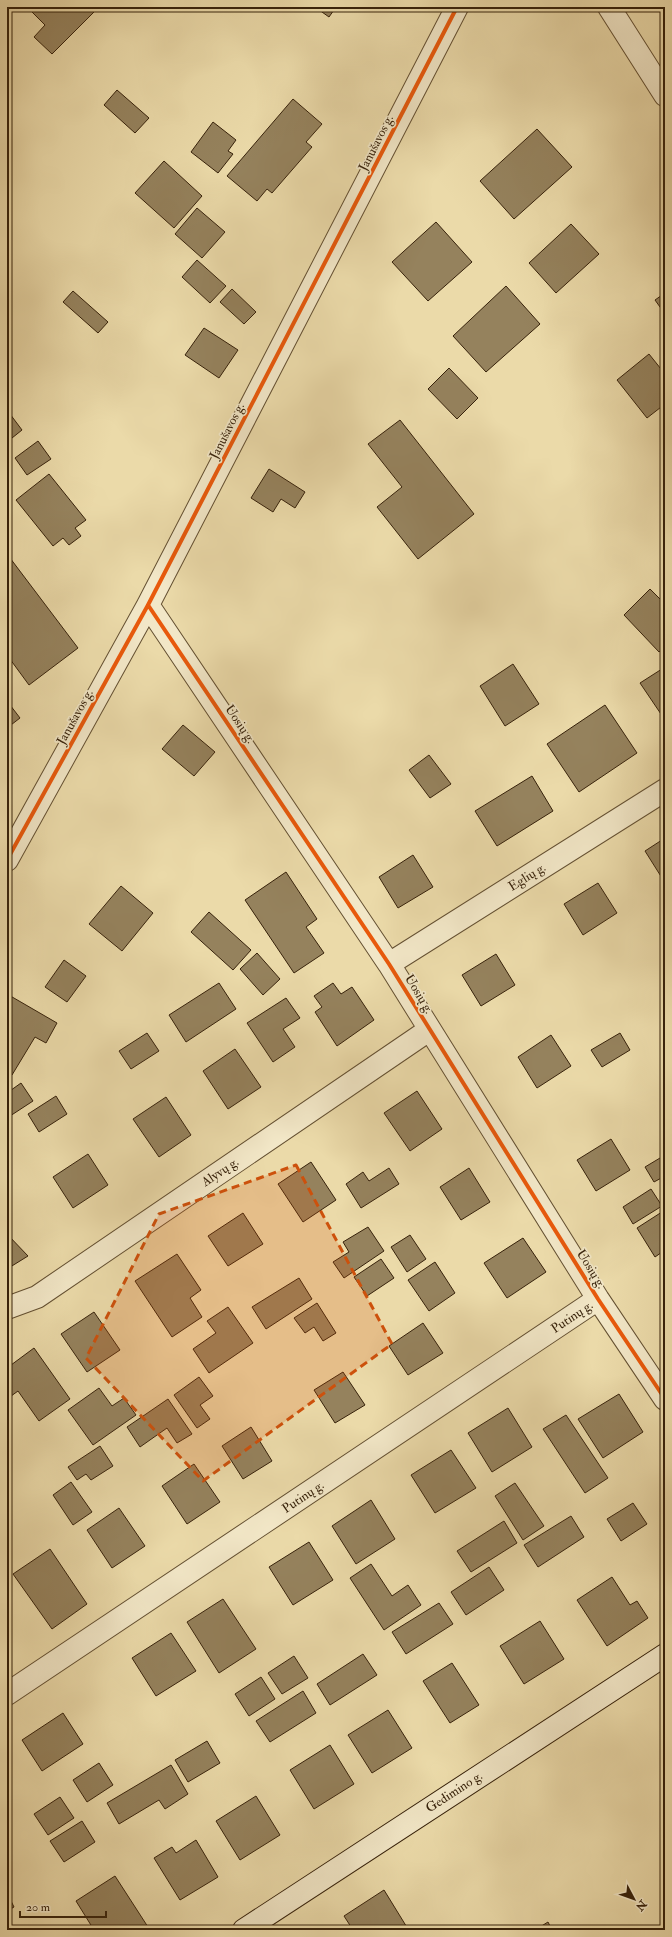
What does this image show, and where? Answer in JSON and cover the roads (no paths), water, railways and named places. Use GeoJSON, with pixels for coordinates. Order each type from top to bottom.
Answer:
{"type":"FeatureCollection","features":[{"type":"Feature","properties":{"kind":"street","name":"Janušavos g."},"geometry":{"type":"LineString","coordinates":[[7,860],[148,605],[457,7]]}},
{"type":"Feature","properties":{"kind":"street"},"geometry":{"type":"LineString","coordinates":[[609,7],[665,95]]}},
{"type":"Feature","properties":{"kind":"street","name":"Uosių g."},"geometry":{"type":"LineString","coordinates":[[148,605],[389,964],[598,1299],[665,1399]]}},
{"type":"Feature","properties":{"kind":"street","name":"Eglių g."},"geometry":{"type":"LineString","coordinates":[[389,964],[665,790]]}},
{"type":"Feature","properties":{"kind":"street","name":"Alyvų g."},"geometry":{"type":"LineString","coordinates":[[7,1308],[37,1297],[430,1030]]}},
{"type":"Feature","properties":{"kind":"street","name":"Putinų g."},"geometry":{"type":"LineString","coordinates":[[7,1694],[598,1299]]}},
{"type":"Feature","properties":{"kind":"street","name":"Gedimino g."},"geometry":{"type":"LineString","coordinates":[[244,1930],[665,1655]]}}]}
